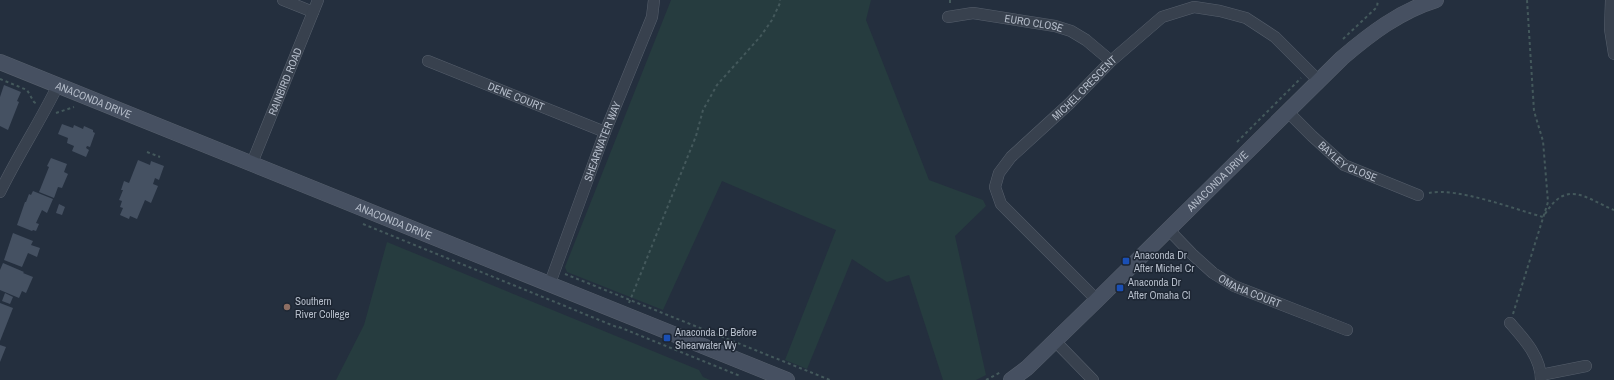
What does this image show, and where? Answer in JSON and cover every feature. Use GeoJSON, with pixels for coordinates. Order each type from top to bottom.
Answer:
{"type":"FeatureCollection","features":[{"type":"Feature","properties":{"kind":"main road","name":"ANACONDA DRIVE"},"geometry":{"type":"LineString","coordinates":[[1011,380],[1027,368],[1342,58],[1376,30],[1400,16],[1436,0]]}},
{"type":"Feature","properties":{"kind":"main road","name":"ANACONDA DRIVE"},"geometry":{"type":"LineString","coordinates":[[0,62],[252,163],[552,276],[628,307],[787,380]]}},
{"type":"Feature","properties":{"kind":"street"},"geometry":{"type":"LineString","coordinates":[[283,0],[313,12]]}},
{"type":"Feature","properties":{"kind":"street","name":"RAINBIRD ROAD"},"geometry":{"type":"LineString","coordinates":[[252,163],[318,0]]}},
{"type":"Feature","properties":{"kind":"street","name":"SHEARWATER WAY"},"geometry":{"type":"LineString","coordinates":[[552,276],[605,132],[652,17],[654,0]]}},
{"type":"Feature","properties":{"kind":"street"},"geometry":{"type":"LineString","coordinates":[[1610,0],[1610,29],[1614,54]]}},
{"type":"Feature","properties":{"kind":"street","name":"MICHEL CRESCENT"},"geometry":{"type":"LineString","coordinates":[[1096,300],[1001,204],[996,187],[999,173],[1011,157],[1069,104],[1111,61],[1162,17],[1194,7],[1220,11],[1246,18],[1275,37],[1318,80]]}},
{"type":"Feature","properties":{"kind":"street","name":"EURO CLOSE"},"geometry":{"type":"LineString","coordinates":[[948,18],[973,13],[1055,26],[1071,31],[1086,40],[1111,61]]}},
{"type":"Feature","properties":{"kind":"street","name":"DENE COURT"},"geometry":{"type":"LineString","coordinates":[[428,61],[605,132]]}},
{"type":"Feature","properties":{"kind":"street"},"geometry":{"type":"LineString","coordinates":[[0,192],[24,146],[47,109],[58,85]]}},
{"type":"Feature","properties":{"kind":"street","name":"BAYLEY CLOSE"},"geometry":{"type":"LineString","coordinates":[[1287,112],[1344,165],[1418,195]]}},
{"type":"Feature","properties":{"kind":"street","name":"OMAHA COURT"},"geometry":{"type":"LineString","coordinates":[[1168,228],[1192,254],[1213,273],[1234,286],[1347,330]]}},
{"type":"Feature","properties":{"kind":"street"},"geometry":{"type":"LineString","coordinates":[[1510,323],[1529,344],[1536,358],[1541,377],[1586,366]]}},
{"type":"Feature","properties":{"kind":"street"},"geometry":{"type":"LineString","coordinates":[[1055,340],[1093,380]]}},
{"type":"Feature","properties":{"kind":"path"},"geometry":{"type":"LineString","coordinates":[[628,307],[696,136],[703,110],[717,85],[772,20],[780,0]]}},
{"type":"Feature","properties":{"kind":"path"},"geometry":{"type":"LineString","coordinates":[[1510,323],[1548,202],[1543,141],[1534,112],[1527,0]]}},
{"type":"Feature","properties":{"kind":"path"},"geometry":{"type":"LineString","coordinates":[[0,79],[27,90],[34,102],[56,113],[74,106]]}},
{"type":"Feature","properties":{"kind":"path"},"geometry":{"type":"LineString","coordinates":[[147,152],[160,157]]}},
{"type":"Feature","properties":{"kind":"path"},"geometry":{"type":"LineString","coordinates":[[1418,195],[1434,192],[1460,193],[1543,218]]}},
{"type":"Feature","properties":{"kind":"path"},"geometry":{"type":"LineString","coordinates":[[1543,218],[1551,205],[1560,197],[1568,194],[1581,196],[1614,210]]}},
{"type":"Feature","properties":{"kind":"path"},"geometry":{"type":"LineString","coordinates":[[363,224],[619,328]]}},
{"type":"Feature","properties":{"kind":"path"},"geometry":{"type":"LineString","coordinates":[[552,276],[628,307],[830,380]]}},
{"type":"Feature","properties":{"kind":"green space"},"geometry":{"type":"Polygon","coordinates":[[[671,0],[871,0],[866,20],[929,180],[983,200],[986,206],[955,236],[986,375],[976,380],[943,380],[909,275],[887,282],[852,259],[807,369],[785,360],[836,230],[722,181],[663,310],[567,272],[565,267],[671,0]]]}},
{"type":"Feature","properties":{"kind":"green space"},"geometry":{"type":"Polygon","coordinates":[[[387,242],[699,370],[703,377],[710,380],[336,380],[364,325],[387,242]]]}},
{"type":"Feature","properties":{"kind":"building"},"geometry":{"type":"Polygon","coordinates":[[[4,85],[21,92],[17,101],[19,102],[8,130],[0,126],[0,97],[4,85]]]}},
{"type":"Feature","properties":{"kind":"building"},"geometry":{"type":"Polygon","coordinates":[[[62,124],[73,128],[74,125],[83,129],[84,126],[93,130],[95,133],[90,147],[87,146],[86,148],[89,150],[86,157],[72,151],[74,146],[67,143],[68,138],[58,134],[62,124]]]}},
{"type":"Feature","properties":{"kind":"building"},"geometry":{"type":"Polygon","coordinates":[[[51,158],[67,164],[64,172],[68,174],[62,188],[58,187],[54,198],[39,192],[51,158]]]}},
{"type":"Feature","properties":{"kind":"building"},"geometry":{"type":"Polygon","coordinates":[[[138,160],[150,165],[151,161],[164,166],[159,180],[155,178],[153,184],[158,186],[151,203],[145,200],[137,219],[130,216],[129,219],[120,215],[123,208],[120,207],[122,201],[119,200],[123,190],[121,190],[124,181],[129,183],[138,160]]]}},
{"type":"Feature","properties":{"kind":"building"},"geometry":{"type":"Polygon","coordinates":[[[33,191],[53,199],[47,213],[42,210],[36,223],[39,224],[36,231],[32,231],[17,225],[25,202],[29,194],[31,195],[33,191]]]}},
{"type":"Feature","properties":{"kind":"building"},"geometry":{"type":"Polygon","coordinates":[[[59,204],[65,207],[62,215],[56,213],[59,204]]]}},
{"type":"Feature","properties":{"kind":"building"},"geometry":{"type":"Polygon","coordinates":[[[13,233],[33,241],[31,245],[40,248],[37,257],[28,253],[22,267],[4,260],[13,233]]]}},
{"type":"Feature","properties":{"kind":"building"},"geometry":{"type":"Polygon","coordinates":[[[3,263],[33,277],[26,293],[22,291],[19,298],[0,290],[0,270],[3,263]]]}},
{"type":"Feature","properties":{"kind":"building"},"geometry":{"type":"Polygon","coordinates":[[[5,293],[13,297],[10,304],[2,301],[5,293]]]}},
{"type":"Feature","properties":{"kind":"building"},"geometry":{"type":"Polygon","coordinates":[[[0,303],[13,308],[0,341],[0,303]]]}},
{"type":"Feature","properties":{"kind":"building"},"geometry":{"type":"Polygon","coordinates":[[[0,345],[6,347],[0,362],[0,345]]]}},
{"type":"Feature","properties":{"kind":"place","name":"Anaconda Dr After Michel Cr"},"geometry":{"type":"Point","coordinates":[1126,261]}},
{"type":"Feature","properties":{"kind":"place","name":"Anaconda Dr After Omaha Cl"},"geometry":{"type":"Point","coordinates":[1120,288]}},
{"type":"Feature","properties":{"kind":"place","name":"Southern River College"},"geometry":{"type":"Point","coordinates":[287,307]}},
{"type":"Feature","properties":{"kind":"place","name":"Anaconda Dr Before Shearwater Wy"},"geometry":{"type":"Point","coordinates":[667,338]}}]}
